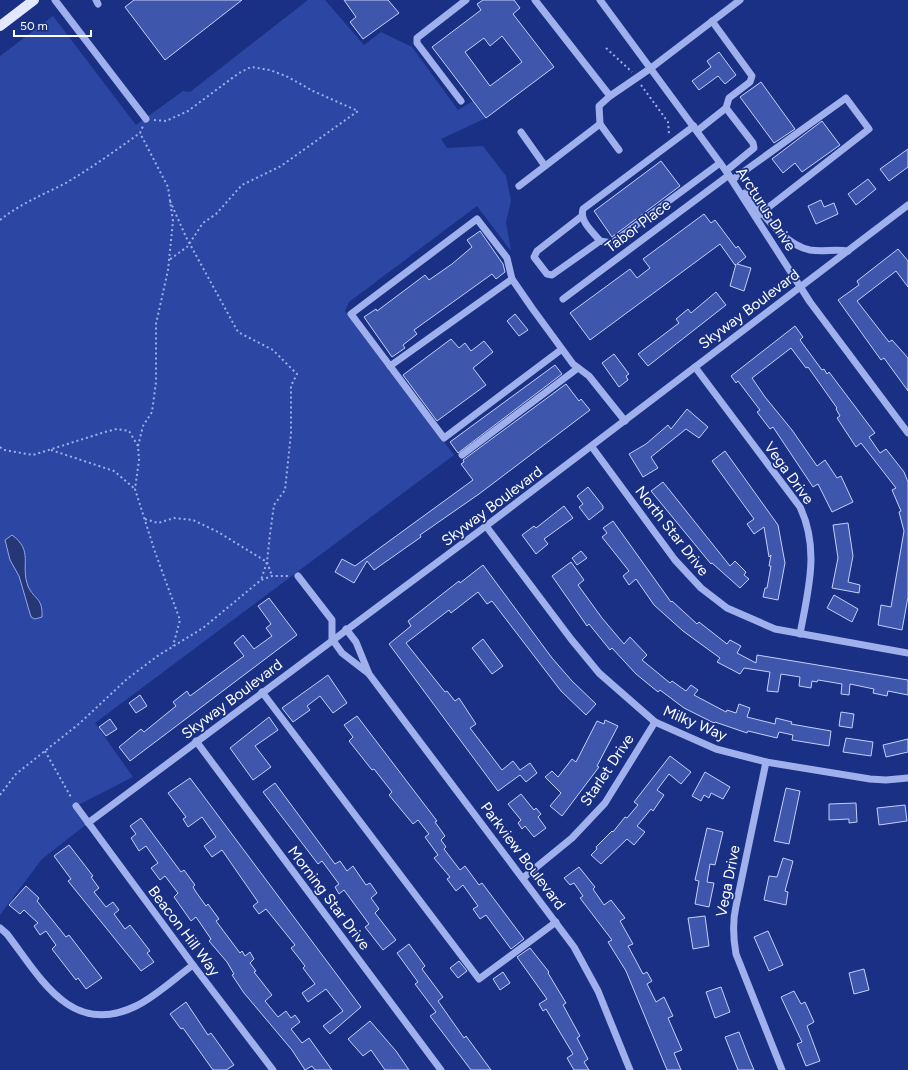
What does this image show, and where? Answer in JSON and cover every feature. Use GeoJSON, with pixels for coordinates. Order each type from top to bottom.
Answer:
{"type":"FeatureCollection","features":[{"type":"Feature","properties":{"kind":"main road"},"geometry":{"type":"LineString","coordinates":[[0,26],[34,0]]}},
{"type":"Feature","properties":{"kind":"street"},"geometry":{"type":"LineString","coordinates":[[55,0],[146,119]]}},
{"type":"Feature","properties":{"kind":"street"},"geometry":{"type":"LineString","coordinates":[[460,101],[417,43],[417,38],[466,0]]}},
{"type":"Feature","properties":{"kind":"street"},"geometry":{"type":"LineString","coordinates":[[535,0],[610,96]]}},
{"type":"Feature","properties":{"kind":"street","name":"Arcturus Drive"},"geometry":{"type":"LineString","coordinates":[[600,0],[759,214],[810,302],[908,434]]}},
{"type":"Feature","properties":{"kind":"street"},"geometry":{"type":"LineString","coordinates":[[619,150],[600,124],[599,106],[610,96],[651,68],[740,0]]}},
{"type":"Feature","properties":{"kind":"street"},"geometry":{"type":"LineString","coordinates":[[712,21],[752,76],[750,82],[730,98],[726,108],[671,143],[583,209],[583,220],[600,241],[612,243],[720,163]]}},
{"type":"Feature","properties":{"kind":"street"},"geometry":{"type":"LineString","coordinates":[[729,175],[846,98],[869,129],[759,214],[796,245],[817,251],[848,251]]}},
{"type":"Feature","properties":{"kind":"street"},"geometry":{"type":"LineString","coordinates":[[726,108],[753,143],[754,148],[729,175]]}},
{"type":"Feature","properties":{"kind":"street"},"geometry":{"type":"LineString","coordinates":[[519,186],[600,124]]}},
{"type":"Feature","properties":{"kind":"street"},"geometry":{"type":"LineString","coordinates":[[521,132],[545,166]]}},
{"type":"Feature","properties":{"kind":"street","name":"Tabor Place"},"geometry":{"type":"LineString","coordinates":[[563,299],[729,175]]}},
{"type":"Feature","properties":{"kind":"street","name":"Skyway Boulevard"},"geometry":{"type":"LineString","coordinates":[[88,823],[332,639],[592,447],[800,286],[907,209]]}},
{"type":"Feature","properties":{"kind":"street"},"geometry":{"type":"LineString","coordinates":[[582,216],[537,251],[534,256],[547,274],[552,275],[600,241]]}},
{"type":"Feature","properties":{"kind":"street"},"geometry":{"type":"LineString","coordinates":[[562,349],[444,438],[351,314],[477,219],[507,258],[512,278],[562,349],[573,364],[590,376],[625,421]]}},
{"type":"Feature","properties":{"kind":"street"},"geometry":{"type":"LineString","coordinates":[[390,366],[512,278]]}},
{"type":"Feature","properties":{"kind":"street","name":"Vega Drive"},"geometry":{"type":"LineString","coordinates":[[695,367],[800,507],[807,522],[810,537],[811,569],[800,634]]}},
{"type":"Feature","properties":{"kind":"street"},"geometry":{"type":"LineString","coordinates":[[462,455],[578,368]]}},
{"type":"Feature","properties":{"kind":"street","name":"North Star Drive"},"geometry":{"type":"LineString","coordinates":[[592,447],[675,560],[700,588],[727,608],[742,616],[775,629],[908,653]]}},
{"type":"Feature","properties":{"kind":"street","name":"Milky Way"},"geometry":{"type":"LineString","coordinates":[[486,526],[570,639],[599,673],[656,722],[716,749],[766,762],[870,780],[908,778]]}},
{"type":"Feature","properties":{"kind":"street"},"geometry":{"type":"LineString","coordinates":[[298,576],[332,620],[332,639]]}},
{"type":"Feature","properties":{"kind":"street","name":"Parkview Boulevard"},"geometry":{"type":"LineString","coordinates":[[346,629],[356,642],[369,674],[574,947],[598,991],[630,1070]]}},
{"type":"Feature","properties":{"kind":"street","name":"Parkview Boulevard"},"geometry":{"type":"LineString","coordinates":[[332,639],[342,653],[369,674]]}},
{"type":"Feature","properties":{"kind":"street"},"geometry":{"type":"LineString","coordinates":[[262,692],[479,979],[556,922]]}},
{"type":"Feature","properties":{"kind":"street","name":"Starlet Drive"},"geometry":{"type":"LineString","coordinates":[[523,878],[572,838],[605,803],[656,722]]}},
{"type":"Feature","properties":{"kind":"street","name":"Morning Star Drive"},"geometry":{"type":"LineString","coordinates":[[196,741],[442,1070]]}},
{"type":"Feature","properties":{"kind":"street","name":"Vega Drive"},"geometry":{"type":"LineString","coordinates":[[766,762],[733,921],[733,938],[736,954],[782,1070]]}},
{"type":"Feature","properties":{"kind":"street","name":"Beacon Hill Way"},"geometry":{"type":"LineString","coordinates":[[76,806],[193,965],[273,1070]]}},
{"type":"Feature","properties":{"kind":"street"},"geometry":{"type":"LineString","coordinates":[[0,928],[7,934],[54,995],[65,1004],[92,1014],[107,1015],[124,1011],[137,1005],[193,965]]}},
{"type":"Feature","properties":{"kind":"path"},"geometry":{"type":"LineString","coordinates":[[606,48],[637,78],[651,101],[668,122],[671,143]]}},
{"type":"Feature","properties":{"kind":"path"},"geometry":{"type":"LineString","coordinates":[[0,220],[27,201],[64,184],[103,159],[140,133],[146,119],[166,120],[188,111],[239,73],[251,67],[270,70],[288,77],[313,91],[358,111],[281,166],[242,185],[216,214],[203,223],[190,243],[169,260]]}},
{"type":"Feature","properties":{"kind":"path"},"geometry":{"type":"LineString","coordinates":[[140,133],[168,187],[173,220],[169,260],[156,324],[156,382],[152,412],[143,426],[138,446],[139,460],[135,489],[155,552],[180,620],[172,647]]}},
{"type":"Feature","properties":{"kind":"path"},"geometry":{"type":"LineString","coordinates":[[170,201],[190,243],[238,332],[273,350],[297,374],[291,386],[291,433],[285,490],[274,505],[267,562],[261,580]]}},
{"type":"Feature","properties":{"kind":"path"},"geometry":{"type":"LineString","coordinates":[[0,447],[4,450],[33,455],[117,429],[129,431],[138,446]]}},
{"type":"Feature","properties":{"kind":"path"},"geometry":{"type":"LineString","coordinates":[[50,450],[114,471],[135,489]]}},
{"type":"Feature","properties":{"kind":"path"},"geometry":{"type":"LineString","coordinates":[[145,519],[158,524],[174,518],[193,520],[224,536],[267,562],[272,576]]}},
{"type":"Feature","properties":{"kind":"path"},"geometry":{"type":"LineString","coordinates":[[0,795],[16,774],[80,723],[126,679],[172,647],[203,628],[261,580],[272,576],[298,576]]}},
{"type":"Feature","properties":{"kind":"path"},"geometry":{"type":"LineString","coordinates":[[45,751],[76,806]]}},
{"type":"Feature","properties":{"kind":"shaded area"},"geometry":{"type":"Polygon","coordinates":[[[308,0],[325,0],[364,45],[381,32],[412,47],[458,110],[473,101],[486,118],[441,139],[447,148],[483,146],[506,176],[511,201],[506,222],[511,251],[477,206],[349,302],[345,311],[454,455],[95,723],[133,777],[76,806],[88,823],[42,859],[0,915],[0,56],[53,16],[136,125],[183,91],[190,92],[308,0]]]}},
{"type":"Feature","properties":{"kind":"shaded area"},"geometry":{"type":"Polygon","coordinates":[[[12,535],[23,547],[25,553],[25,571],[28,586],[30,591],[40,602],[42,617],[35,619],[31,617],[19,576],[10,560],[5,540],[12,535]]]}},
{"type":"Feature","properties":{"kind":"building"},"geometry":{"type":"Polygon","coordinates":[[[134,0],[242,0],[165,60],[125,7],[134,0]]]}},
{"type":"Feature","properties":{"kind":"building"},"geometry":{"type":"Polygon","coordinates":[[[344,0],[388,0],[399,13],[363,39],[350,22],[356,17],[344,0]]]}},
{"type":"Feature","properties":{"kind":"building"},"geometry":{"type":"Polygon","coordinates":[[[483,0],[514,0],[520,8],[513,14],[554,67],[486,118],[432,47],[481,10],[477,4],[483,0]],[[502,36],[490,46],[484,38],[465,52],[490,86],[522,62],[502,36]]]}},
{"type":"Feature","properties":{"kind":"building"},"geometry":{"type":"Polygon","coordinates":[[[719,52],[736,75],[725,84],[718,76],[699,90],[692,81],[711,67],[707,61],[719,52]]]}},
{"type":"Feature","properties":{"kind":"building"},"geometry":{"type":"Polygon","coordinates":[[[761,82],[795,129],[774,143],[740,97],[761,82]]]}},
{"type":"Feature","properties":{"kind":"building"},"geometry":{"type":"Polygon","coordinates":[[[822,121],[840,145],[802,172],[795,163],[783,173],[772,159],[822,121]]]}},
{"type":"Feature","properties":{"kind":"building"},"geometry":{"type":"Polygon","coordinates":[[[908,149],[908,167],[889,181],[880,169],[908,149]]]}},
{"type":"Feature","properties":{"kind":"building"},"geometry":{"type":"Polygon","coordinates":[[[661,161],[680,186],[612,237],[594,211],[661,161]]]}},
{"type":"Feature","properties":{"kind":"building"},"geometry":{"type":"Polygon","coordinates":[[[868,179],[876,189],[856,205],[848,194],[868,179]]]}},
{"type":"Feature","properties":{"kind":"building"},"geometry":{"type":"Polygon","coordinates":[[[821,200],[824,207],[834,203],[838,214],[816,224],[808,206],[821,200]]]}},
{"type":"Feature","properties":{"kind":"building"},"geometry":{"type":"Polygon","coordinates":[[[704,214],[711,223],[715,220],[736,248],[738,246],[746,257],[737,264],[751,268],[744,291],[730,286],[736,264],[735,265],[720,244],[590,340],[570,313],[630,269],[637,278],[650,268],[643,259],[704,214]]]}},
{"type":"Feature","properties":{"kind":"building"},"geometry":{"type":"Polygon","coordinates":[[[480,231],[503,264],[505,272],[496,279],[492,274],[414,330],[417,334],[403,345],[405,348],[392,357],[364,317],[376,309],[377,311],[425,275],[429,280],[452,264],[472,247],[467,240],[480,231]]]}},
{"type":"Feature","properties":{"kind":"building"},"geometry":{"type":"Polygon","coordinates":[[[898,249],[908,261],[908,287],[896,271],[857,301],[889,342],[892,340],[908,358],[908,391],[884,358],[881,360],[838,300],[859,285],[857,281],[898,249]]]}},
{"type":"Feature","properties":{"kind":"building"},"geometry":{"type":"Polygon","coordinates":[[[716,292],[726,305],[648,366],[638,354],[679,323],[676,319],[688,309],[691,313],[716,292]]]}},
{"type":"Feature","properties":{"kind":"building"},"geometry":{"type":"Polygon","coordinates":[[[515,314],[528,330],[519,336],[507,321],[515,314]]]}},
{"type":"Feature","properties":{"kind":"building"},"geometry":{"type":"Polygon","coordinates":[[[795,326],[803,337],[800,340],[822,370],[824,369],[827,374],[829,372],[875,433],[869,437],[880,453],[886,449],[904,472],[908,482],[908,597],[902,630],[878,625],[881,605],[891,607],[904,531],[899,512],[901,511],[892,490],[896,488],[861,443],[856,447],[837,418],[840,416],[836,409],[837,408],[808,367],[806,368],[791,348],[752,378],[765,397],[792,430],[817,466],[825,460],[837,478],[841,476],[853,502],[832,512],[818,484],[813,487],[773,427],[770,429],[757,412],[760,410],[738,381],[736,383],[731,376],[795,326]]]}},
{"type":"Feature","properties":{"kind":"building"},"geometry":{"type":"Polygon","coordinates":[[[451,339],[459,348],[465,343],[471,351],[484,341],[493,352],[473,368],[486,385],[437,421],[403,375],[451,339]]]}},
{"type":"Feature","properties":{"kind":"building"},"geometry":{"type":"Polygon","coordinates":[[[614,354],[629,374],[626,376],[628,380],[619,387],[602,363],[614,354]]]}},
{"type":"Feature","properties":{"kind":"building"},"geometry":{"type":"Polygon","coordinates":[[[555,365],[562,374],[458,453],[450,442],[555,365]]]}},
{"type":"Feature","properties":{"kind":"building"},"geometry":{"type":"Polygon","coordinates":[[[566,384],[579,401],[581,399],[590,410],[479,494],[420,535],[421,537],[374,570],[367,561],[354,583],[335,572],[342,559],[355,566],[473,480],[461,464],[464,462],[463,460],[566,384]]]}},
{"type":"Feature","properties":{"kind":"building"},"geometry":{"type":"Polygon","coordinates":[[[687,409],[708,427],[699,438],[686,429],[651,457],[658,468],[643,477],[629,454],[646,444],[668,425],[671,429],[687,409]]]}},
{"type":"Feature","properties":{"kind":"building"},"geometry":{"type":"Polygon","coordinates":[[[725,451],[778,525],[785,563],[778,600],[763,597],[765,588],[767,588],[771,566],[769,566],[771,555],[769,557],[764,527],[754,534],[747,524],[754,519],[712,461],[725,451]]]}},
{"type":"Feature","properties":{"kind":"building"},"geometry":{"type":"Polygon","coordinates":[[[663,482],[730,566],[735,561],[746,572],[744,575],[749,579],[740,588],[712,563],[711,564],[651,491],[663,482]]]}},
{"type":"Feature","properties":{"kind":"building"},"geometry":{"type":"Polygon","coordinates":[[[588,487],[603,506],[603,509],[589,520],[579,507],[583,504],[577,496],[588,487]]]}},
{"type":"Feature","properties":{"kind":"building"},"geometry":{"type":"Polygon","coordinates":[[[564,506],[573,518],[544,539],[548,544],[536,554],[522,535],[534,526],[536,528],[564,506]]]}},
{"type":"Feature","properties":{"kind":"building"},"geometry":{"type":"Polygon","coordinates":[[[613,521],[671,602],[672,601],[697,624],[699,622],[727,644],[730,640],[741,646],[737,653],[756,663],[757,655],[908,680],[908,695],[888,691],[887,696],[873,693],[874,689],[850,684],[849,695],[841,694],[842,684],[818,680],[817,682],[812,681],[811,688],[799,686],[800,677],[781,674],[778,692],[767,691],[770,672],[744,668],[740,674],[717,662],[720,658],[683,631],[654,605],[636,579],[629,585],[623,576],[629,571],[602,537],[607,533],[603,528],[613,521]]]}},
{"type":"Feature","properties":{"kind":"building"},"geometry":{"type":"Polygon","coordinates":[[[848,523],[853,556],[848,582],[860,585],[859,593],[832,588],[838,558],[833,525],[848,523]]]}},
{"type":"Feature","properties":{"kind":"building"},"geometry":{"type":"Polygon","coordinates":[[[581,551],[587,558],[577,565],[572,558],[581,551]]]}},
{"type":"Feature","properties":{"kind":"building"},"geometry":{"type":"Polygon","coordinates":[[[571,562],[584,580],[578,585],[602,618],[624,644],[630,637],[647,655],[642,660],[670,683],[672,681],[686,691],[691,685],[698,690],[694,695],[726,712],[727,710],[736,713],[739,704],[750,708],[747,717],[775,724],[776,718],[792,722],[791,724],[831,731],[829,746],[792,740],[793,735],[779,732],[777,738],[748,731],[747,733],[715,722],[714,723],[684,708],[660,690],[658,692],[636,674],[612,648],[610,650],[589,624],[587,626],[552,576],[571,562]]]}},
{"type":"Feature","properties":{"kind":"building"},"geometry":{"type":"Polygon","coordinates":[[[483,565],[552,658],[572,681],[596,704],[586,715],[561,691],[492,601],[487,604],[478,592],[451,613],[449,610],[406,643],[445,692],[447,691],[455,701],[459,698],[476,724],[470,728],[502,770],[513,761],[520,770],[530,763],[537,773],[526,782],[520,775],[498,791],[389,644],[411,626],[408,621],[459,581],[460,583],[483,565]]]}},
{"type":"Feature","properties":{"kind":"building"},"geometry":{"type":"Polygon","coordinates":[[[834,595],[858,609],[852,622],[827,608],[834,595]]]}},
{"type":"Feature","properties":{"kind":"building"},"geometry":{"type":"Polygon","coordinates":[[[269,598],[297,635],[130,761],[119,747],[141,729],[144,732],[176,706],[173,702],[187,691],[190,696],[244,656],[234,643],[243,635],[254,649],[272,636],[266,628],[271,624],[258,606],[269,598]]]}},
{"type":"Feature","properties":{"kind":"building"},"geometry":{"type":"Polygon","coordinates":[[[483,639],[503,666],[492,674],[472,648],[483,639]]]}},
{"type":"Feature","properties":{"kind":"building"},"geometry":{"type":"Polygon","coordinates":[[[328,675],[347,703],[333,713],[320,696],[307,706],[310,710],[293,722],[282,708],[328,675]]]}},
{"type":"Feature","properties":{"kind":"building"},"geometry":{"type":"Polygon","coordinates":[[[140,695],[147,706],[136,713],[129,703],[140,695]]]}},
{"type":"Feature","properties":{"kind":"building"},"geometry":{"type":"Polygon","coordinates":[[[841,712],[854,714],[852,728],[839,726],[841,712]]]}},
{"type":"Feature","properties":{"kind":"building"},"geometry":{"type":"Polygon","coordinates":[[[357,716],[437,821],[435,822],[445,836],[441,840],[446,847],[444,849],[460,870],[465,866],[479,885],[482,883],[524,939],[511,949],[486,915],[480,919],[473,909],[478,906],[463,885],[456,891],[447,879],[450,877],[434,858],[438,855],[425,837],[429,834],[418,820],[413,824],[389,795],[392,792],[349,741],[353,737],[344,725],[357,716]]]}},
{"type":"Feature","properties":{"kind":"building"},"geometry":{"type":"Polygon","coordinates":[[[269,717],[278,730],[255,746],[271,767],[253,780],[230,748],[269,717]]]}},
{"type":"Feature","properties":{"kind":"building"},"geometry":{"type":"Polygon","coordinates":[[[110,719],[117,729],[106,736],[99,727],[110,719]]]}},
{"type":"Feature","properties":{"kind":"building"},"geometry":{"type":"Polygon","coordinates":[[[605,720],[618,726],[597,766],[599,767],[562,816],[550,806],[561,793],[545,777],[552,771],[558,777],[572,759],[576,762],[597,721],[604,724],[605,720]]]}},
{"type":"Feature","properties":{"kind":"building"},"geometry":{"type":"Polygon","coordinates":[[[846,738],[873,742],[871,756],[843,752],[846,738]]]}},
{"type":"Feature","properties":{"kind":"building"},"geometry":{"type":"Polygon","coordinates":[[[908,739],[908,752],[886,757],[883,745],[908,739]]]}},
{"type":"Feature","properties":{"kind":"building"},"geometry":{"type":"Polygon","coordinates":[[[670,756],[691,772],[681,784],[669,774],[657,790],[664,795],[653,811],[651,809],[637,826],[645,832],[634,845],[627,839],[601,864],[591,855],[597,849],[596,847],[612,831],[613,832],[625,817],[627,818],[638,805],[634,802],[670,756]]]}},
{"type":"Feature","properties":{"kind":"building"},"geometry":{"type":"Polygon","coordinates":[[[705,772],[730,787],[723,799],[711,793],[709,798],[704,795],[701,801],[692,796],[705,772]]]}},
{"type":"Feature","properties":{"kind":"building"},"geometry":{"type":"Polygon","coordinates":[[[190,778],[361,1007],[330,1034],[323,1026],[343,1011],[326,989],[308,1002],[302,993],[315,984],[303,968],[305,966],[291,948],[295,945],[266,909],[259,914],[253,906],[258,902],[222,850],[212,857],[204,846],[216,837],[202,817],[188,827],[183,819],[186,817],[168,793],[190,778]]]}},
{"type":"Feature","properties":{"kind":"building"},"geometry":{"type":"Polygon","coordinates":[[[275,783],[335,864],[340,861],[347,871],[353,866],[366,885],[370,883],[377,893],[371,898],[379,909],[375,913],[396,940],[383,950],[365,927],[369,924],[344,890],[339,894],[335,887],[339,884],[322,861],[318,864],[263,792],[275,783]]]}},
{"type":"Feature","properties":{"kind":"building"},"geometry":{"type":"Polygon","coordinates":[[[786,788],[800,791],[789,844],[774,841],[786,788]]]}},
{"type":"Feature","properties":{"kind":"building"},"geometry":{"type":"Polygon","coordinates":[[[521,794],[534,810],[536,808],[541,814],[538,817],[546,828],[534,837],[525,826],[522,829],[518,823],[521,820],[508,804],[521,794]]]}},
{"type":"Feature","properties":{"kind":"building"},"geometry":{"type":"Polygon","coordinates":[[[856,803],[857,822],[849,823],[849,819],[829,820],[829,804],[856,803]]]}},
{"type":"Feature","properties":{"kind":"building"},"geometry":{"type":"Polygon","coordinates":[[[905,805],[907,821],[879,825],[877,808],[905,805]]]}},
{"type":"Feature","properties":{"kind":"building"},"geometry":{"type":"Polygon","coordinates":[[[141,818],[181,872],[184,870],[195,885],[193,887],[196,892],[206,906],[208,904],[219,919],[216,921],[240,953],[242,951],[245,956],[250,952],[254,959],[250,963],[256,971],[254,972],[272,995],[265,1001],[278,1017],[286,1011],[291,1018],[295,1015],[300,1022],[291,1029],[302,1043],[309,1038],[332,1070],[315,1070],[312,1066],[305,1070],[292,1050],[244,993],[232,975],[234,974],[227,962],[209,941],[211,939],[196,917],[191,921],[174,897],[178,893],[165,876],[160,880],[151,868],[158,863],[146,846],[139,851],[131,838],[136,834],[130,826],[141,818]]]}},
{"type":"Feature","properties":{"kind":"building"},"geometry":{"type":"Polygon","coordinates":[[[707,828],[723,832],[715,865],[710,864],[707,882],[714,883],[709,907],[695,904],[699,881],[695,880],[707,828]]]}},
{"type":"Feature","properties":{"kind":"building"},"geometry":{"type":"Polygon","coordinates":[[[69,845],[93,876],[91,877],[99,888],[94,892],[106,907],[113,902],[119,910],[114,914],[125,929],[130,925],[150,951],[147,953],[154,962],[141,971],[68,881],[71,879],[54,856],[69,845]]]}},
{"type":"Feature","properties":{"kind":"building"},"geometry":{"type":"Polygon","coordinates":[[[783,858],[793,861],[785,891],[788,892],[786,905],[764,900],[769,876],[777,877],[783,858]]]}},
{"type":"Feature","properties":{"kind":"building"},"geometry":{"type":"Polygon","coordinates":[[[579,867],[595,887],[593,889],[604,905],[611,900],[625,918],[620,921],[633,944],[628,946],[643,974],[647,972],[652,981],[647,984],[656,1002],[664,997],[673,1016],[668,1018],[682,1050],[674,1053],[681,1070],[667,1070],[626,971],[608,942],[612,940],[580,898],[583,896],[574,883],[570,885],[564,878],[579,867]]]}},
{"type":"Feature","properties":{"kind":"building"},"geometry":{"type":"Polygon","coordinates":[[[26,886],[39,898],[37,901],[66,937],[69,935],[102,978],[86,989],[78,978],[76,980],[52,949],[56,945],[46,931],[40,935],[34,926],[38,923],[24,910],[20,914],[9,905],[26,886]]]}},
{"type":"Feature","properties":{"kind":"building"},"geometry":{"type":"Polygon","coordinates":[[[705,916],[709,946],[693,949],[688,918],[705,916]]]}},
{"type":"Feature","properties":{"kind":"building"},"geometry":{"type":"Polygon","coordinates":[[[768,931],[783,965],[769,971],[754,937],[768,931]]]}},
{"type":"Feature","properties":{"kind":"building"},"geometry":{"type":"Polygon","coordinates":[[[409,944],[425,966],[422,969],[443,997],[438,1001],[464,1038],[466,1036],[491,1070],[471,1070],[430,1016],[436,1012],[415,984],[418,982],[397,953],[409,944]]]}},
{"type":"Feature","properties":{"kind":"building"},"geometry":{"type":"Polygon","coordinates":[[[530,948],[549,972],[548,973],[566,1003],[563,1005],[580,1036],[577,1038],[588,1059],[584,1062],[589,1070],[574,1070],[567,1058],[573,1054],[546,1009],[543,1011],[539,1004],[547,999],[517,957],[530,948]]]}},
{"type":"Feature","properties":{"kind":"building"},"geometry":{"type":"Polygon","coordinates":[[[459,961],[467,971],[458,978],[450,968],[459,961]]]}},
{"type":"Feature","properties":{"kind":"building"},"geometry":{"type":"Polygon","coordinates":[[[864,969],[869,990],[854,994],[849,973],[864,969]]]}},
{"type":"Feature","properties":{"kind":"building"},"geometry":{"type":"Polygon","coordinates":[[[503,972],[510,983],[500,990],[493,979],[503,972]]]}},
{"type":"Feature","properties":{"kind":"building"},"geometry":{"type":"Polygon","coordinates":[[[721,987],[730,1012],[715,1018],[706,992],[721,987]]]}},
{"type":"Feature","properties":{"kind":"building"},"geometry":{"type":"Polygon","coordinates":[[[794,991],[801,1004],[805,1002],[814,1022],[807,1026],[820,1061],[806,1066],[797,1044],[802,1042],[781,997],[794,991]]]}},
{"type":"Feature","properties":{"kind":"building"},"geometry":{"type":"Polygon","coordinates":[[[186,1002],[208,1035],[211,1033],[234,1065],[226,1070],[213,1070],[183,1028],[181,1029],[170,1014],[186,1002]]]}},
{"type":"Feature","properties":{"kind":"building"},"geometry":{"type":"Polygon","coordinates":[[[370,1021],[396,1051],[409,1070],[385,1070],[371,1050],[363,1056],[348,1039],[370,1021]]]}},
{"type":"Feature","properties":{"kind":"building"},"geometry":{"type":"Polygon","coordinates":[[[739,1032],[754,1070],[738,1070],[725,1037],[739,1032]]]}}]}
